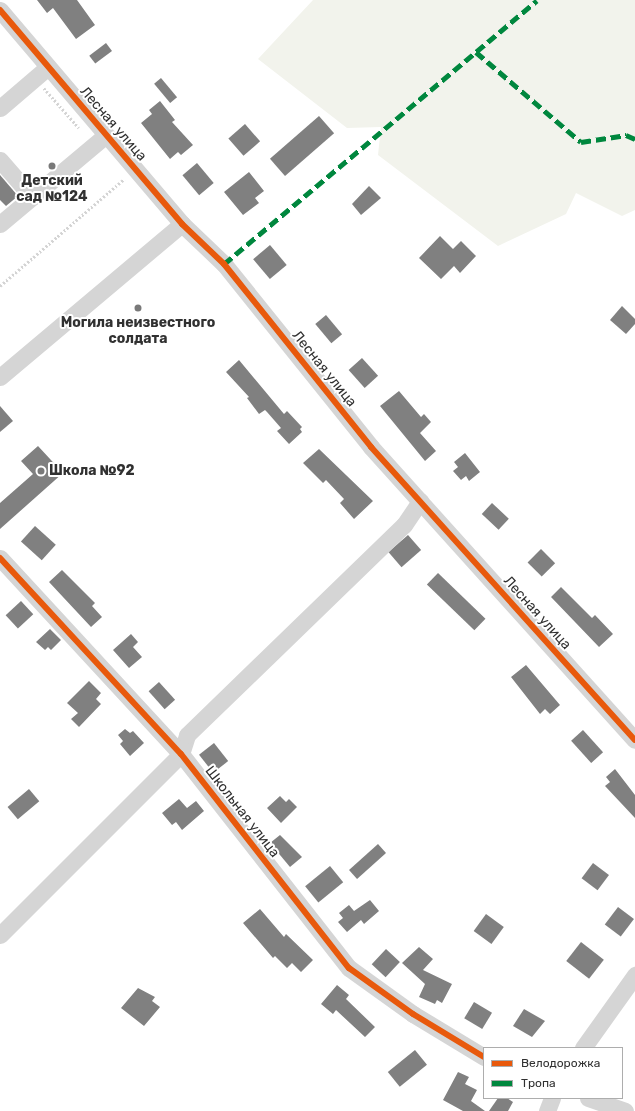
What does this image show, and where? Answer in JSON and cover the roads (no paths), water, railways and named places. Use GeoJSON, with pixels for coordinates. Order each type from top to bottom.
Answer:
{"type":"FeatureCollection","features":[{"type":"Feature","properties":{"kind":"street","name":"Лесная улица"},"geometry":{"type":"LineString","coordinates":[[0,10],[48,67],[100,140],[182,224],[224,264],[371,447],[635,740]]}},
{"type":"Feature","properties":{"kind":"street"},"geometry":{"type":"LineString","coordinates":[[0,108],[48,67]]}},
{"type":"Feature","properties":{"kind":"street"},"geometry":{"type":"LineString","coordinates":[[0,224],[100,140]]}},
{"type":"Feature","properties":{"kind":"street"},"geometry":{"type":"LineString","coordinates":[[0,160],[32,197]]}},
{"type":"Feature","properties":{"kind":"street"},"geometry":{"type":"LineString","coordinates":[[0,377],[182,224]]}},
{"type":"Feature","properties":{"kind":"street"},"geometry":{"type":"LineString","coordinates":[[0,936],[181,754],[187,735],[404,525],[420,501]]}},
{"type":"Feature","properties":{"kind":"street","name":"Школьная улица"},"geometry":{"type":"LineString","coordinates":[[0,558],[181,754],[349,968],[413,1014],[483,1056]]}},
{"type":"Feature","properties":{"kind":"street"},"geometry":{"type":"LineString","coordinates":[[584,1047],[635,975]]}},
{"type":"Feature","properties":{"kind":"street"},"geometry":{"type":"LineString","coordinates":[[547,1111],[552,1099]]}},
{"type":"Feature","properties":{"kind":"street"},"geometry":{"type":"LineString","coordinates":[[591,1099],[625,1111]]}},
{"type":"Feature","properties":{"kind":"place","name":"Детский сад №124"},"geometry":{"type":"Point","coordinates":[52,166]}},
{"type":"Feature","properties":{"kind":"place","name":"Могила неизвестного солдата"},"geometry":{"type":"Point","coordinates":[138,308]}},
{"type":"Feature","properties":{"kind":"place","name":"Школа №92"},"geometry":{"type":"Point","coordinates":[41,471]}}]}
